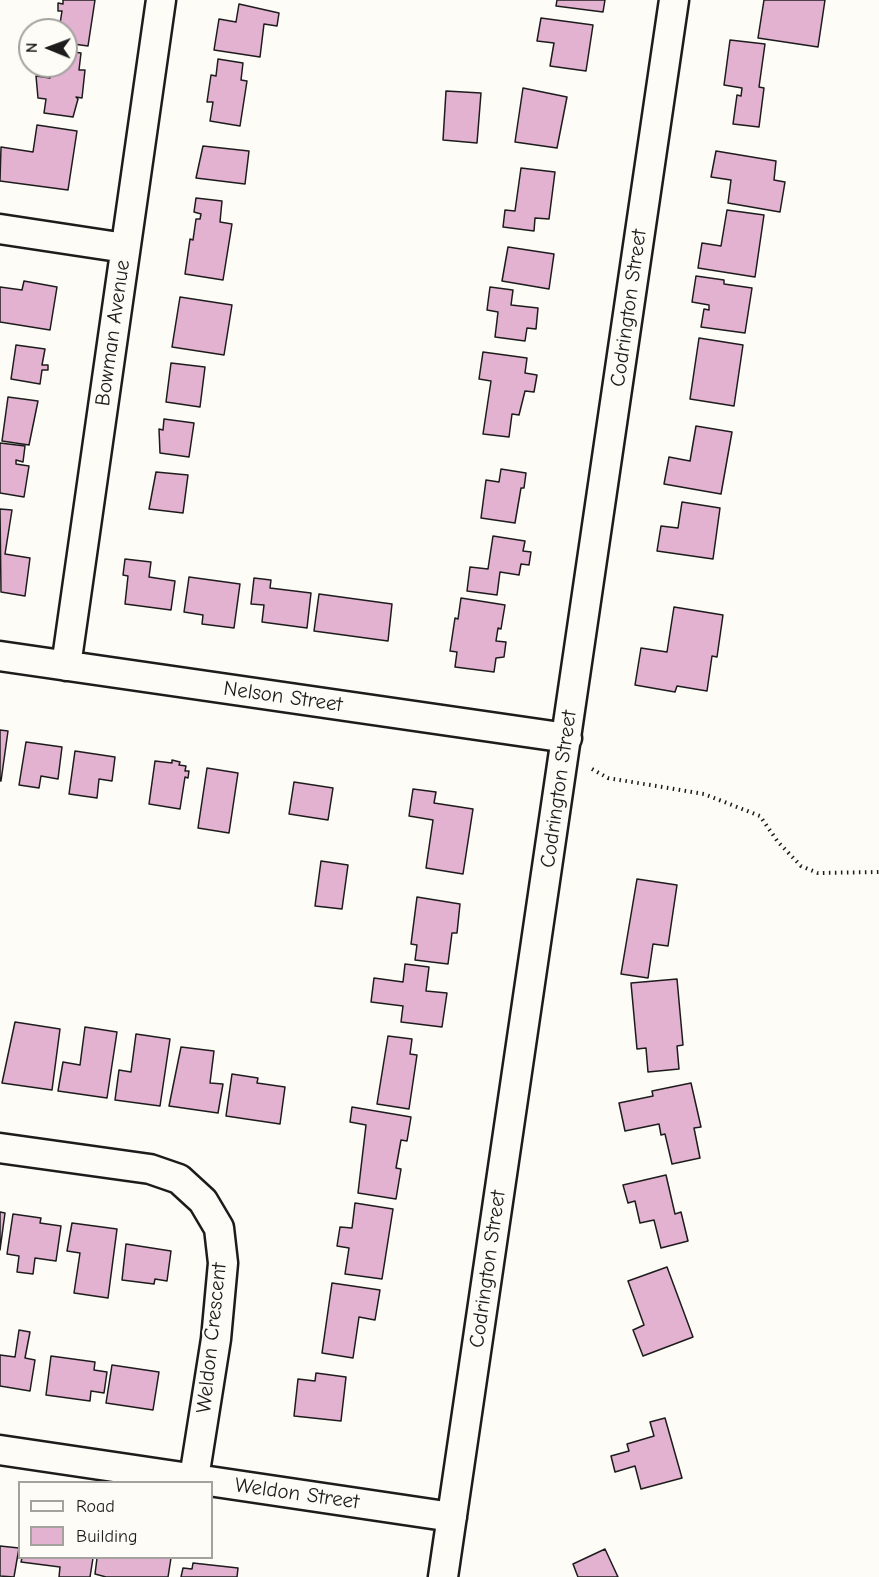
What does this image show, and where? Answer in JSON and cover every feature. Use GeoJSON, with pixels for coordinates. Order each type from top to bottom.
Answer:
{"type":"FeatureCollection","features":[{"type":"Feature","properties":{"kind":"street","name":"Bowman Avenue"},"geometry":{"type":"LineString","coordinates":[[66,666],[161,0]]}},
{"type":"Feature","properties":{"kind":"street","name":"Codrington Street"},"geometry":{"type":"LineString","coordinates":[[442,1577],[674,0]]}},
{"type":"Feature","properties":{"kind":"street"},"geometry":{"type":"LineString","coordinates":[[0,229],[125,248]]}},
{"type":"Feature","properties":{"kind":"street","name":"Nelson Street"},"geometry":{"type":"LineString","coordinates":[[0,656],[567,738]]}},
{"type":"Feature","properties":{"kind":"street","name":"Weldon Crescent"},"geometry":{"type":"LineString","coordinates":[[0,1148],[150,1169],[179,1179],[203,1201],[219,1228],[223,1263],[216,1339],[194,1478]]}},
{"type":"Feature","properties":{"kind":"street","name":"Weldon Street"},"geometry":{"type":"LineString","coordinates":[[0,1450],[452,1517]]}},
{"type":"Feature","properties":{"kind":"path"},"geometry":{"type":"LineString","coordinates":[[592,769],[608,778],[704,794],[760,816],[778,842],[801,866],[818,873],[879,872]]}},
{"type":"Feature","properties":{"kind":"building"},"geometry":{"type":"Polygon","coordinates":[[[63,0],[95,0],[88,46],[78,45],[78,18],[61,18],[62,11],[58,11],[58,3],[63,4],[63,0]]]}},
{"type":"Feature","properties":{"kind":"building"},"geometry":{"type":"Polygon","coordinates":[[[557,0],[605,0],[603,12],[556,6],[557,0]]]}},
{"type":"Feature","properties":{"kind":"building"},"geometry":{"type":"Polygon","coordinates":[[[764,0],[825,0],[818,47],[758,38],[764,0]]]}},
{"type":"Feature","properties":{"kind":"building"},"geometry":{"type":"Polygon","coordinates":[[[239,4],[279,13],[277,26],[264,24],[260,57],[214,50],[219,19],[236,22],[239,4]]]}},
{"type":"Feature","properties":{"kind":"building"},"geometry":{"type":"Polygon","coordinates":[[[541,18],[593,25],[586,71],[550,66],[554,43],[537,41],[541,18]]]}},
{"type":"Feature","properties":{"kind":"building"},"geometry":{"type":"Polygon","coordinates":[[[730,40],[765,44],[759,87],[764,88],[759,127],[733,124],[737,95],[741,96],[742,88],[724,85],[730,40]]]}},
{"type":"Feature","properties":{"kind":"building"},"geometry":{"type":"Polygon","coordinates":[[[78,53],[81,53],[79,70],[85,70],[82,98],[76,97],[78,99],[73,117],[44,113],[46,99],[38,98],[36,78],[78,78],[78,53]]]}},
{"type":"Feature","properties":{"kind":"building"},"geometry":{"type":"Polygon","coordinates":[[[218,59],[243,63],[241,80],[247,81],[240,126],[210,121],[213,102],[207,102],[211,75],[216,76],[218,59]]]}},
{"type":"Feature","properties":{"kind":"building"},"geometry":{"type":"Polygon","coordinates":[[[523,88],[567,97],[557,148],[515,142],[523,88]]]}},
{"type":"Feature","properties":{"kind":"building"},"geometry":{"type":"Polygon","coordinates":[[[446,91],[481,93],[477,143],[443,140],[446,91]]]}},
{"type":"Feature","properties":{"kind":"building"},"geometry":{"type":"Polygon","coordinates":[[[37,125],[77,131],[68,190],[0,181],[1,147],[33,152],[37,125]]]}},
{"type":"Feature","properties":{"kind":"building"},"geometry":{"type":"Polygon","coordinates":[[[203,146],[249,151],[245,184],[196,178],[203,146]]]}},
{"type":"Feature","properties":{"kind":"building"},"geometry":{"type":"Polygon","coordinates":[[[716,151],[776,161],[774,180],[785,182],[780,212],[728,203],[731,180],[711,177],[716,151]]]}},
{"type":"Feature","properties":{"kind":"building"},"geometry":{"type":"Polygon","coordinates":[[[521,168],[555,172],[549,219],[535,218],[534,231],[503,227],[505,210],[515,211],[521,168]]]}},
{"type":"Feature","properties":{"kind":"building"},"geometry":{"type":"Polygon","coordinates":[[[196,198],[222,201],[220,222],[232,224],[223,280],[185,274],[190,239],[193,240],[196,219],[200,219],[201,214],[194,212],[196,198]]]}},
{"type":"Feature","properties":{"kind":"building"},"geometry":{"type":"Polygon","coordinates":[[[727,210],[764,215],[755,277],[698,268],[702,243],[721,246],[727,210]]]}},
{"type":"Feature","properties":{"kind":"building"},"geometry":{"type":"Polygon","coordinates":[[[508,247],[554,254],[549,289],[502,281],[508,247]]]}},
{"type":"Feature","properties":{"kind":"building"},"geometry":{"type":"Polygon","coordinates":[[[696,276],[724,280],[724,284],[752,288],[745,333],[701,327],[704,309],[709,310],[709,305],[692,302],[696,276]]]}},
{"type":"Feature","properties":{"kind":"building"},"geometry":{"type":"Polygon","coordinates":[[[24,281],[57,287],[50,330],[0,322],[0,287],[22,290],[24,281]]]}},
{"type":"Feature","properties":{"kind":"building"},"geometry":{"type":"Polygon","coordinates":[[[490,287],[513,290],[511,305],[538,308],[536,329],[527,328],[525,341],[495,337],[498,312],[487,310],[490,287]]]}},
{"type":"Feature","properties":{"kind":"building"},"geometry":{"type":"Polygon","coordinates":[[[180,297],[232,305],[224,355],[172,347],[180,297]]]}},
{"type":"Feature","properties":{"kind":"building"},"geometry":{"type":"Polygon","coordinates":[[[699,338],[743,345],[734,406],[690,399],[699,338]]]}},
{"type":"Feature","properties":{"kind":"building"},"geometry":{"type":"Polygon","coordinates":[[[16,345],[45,349],[42,365],[48,365],[48,370],[42,370],[40,384],[11,379],[16,345]]]}},
{"type":"Feature","properties":{"kind":"building"},"geometry":{"type":"Polygon","coordinates":[[[483,352],[527,358],[525,373],[537,375],[534,392],[525,391],[519,415],[512,414],[509,437],[483,434],[491,381],[479,379],[483,352]]]}},
{"type":"Feature","properties":{"kind":"building"},"geometry":{"type":"Polygon","coordinates":[[[171,363],[205,367],[200,407],[166,402],[171,363]]]}},
{"type":"Feature","properties":{"kind":"building"},"geometry":{"type":"Polygon","coordinates":[[[8,397],[38,401],[29,445],[2,441],[8,397]]]}},
{"type":"Feature","properties":{"kind":"building"},"geometry":{"type":"Polygon","coordinates":[[[164,419],[194,423],[189,457],[160,453],[159,429],[163,430],[164,419]]]}},
{"type":"Feature","properties":{"kind":"building"},"geometry":{"type":"Polygon","coordinates":[[[696,426],[732,432],[721,494],[664,484],[669,457],[690,461],[696,426]]]}},
{"type":"Feature","properties":{"kind":"building"},"geometry":{"type":"Polygon","coordinates":[[[0,443],[25,446],[23,462],[16,460],[16,464],[29,466],[24,497],[0,493],[0,443]]]}},
{"type":"Feature","properties":{"kind":"building"},"geometry":{"type":"Polygon","coordinates":[[[501,469],[526,473],[515,523],[481,518],[486,480],[499,482],[501,469]]]}},
{"type":"Feature","properties":{"kind":"building"},"geometry":{"type":"Polygon","coordinates":[[[156,472],[188,475],[183,513],[149,509],[156,472]]]}},
{"type":"Feature","properties":{"kind":"building"},"geometry":{"type":"Polygon","coordinates":[[[682,502],[720,508],[713,559],[657,551],[661,526],[678,528],[682,502]]]}},
{"type":"Feature","properties":{"kind":"building"},"geometry":{"type":"Polygon","coordinates":[[[0,509],[12,510],[5,554],[30,558],[25,596],[1,592],[0,509]]]}},
{"type":"Feature","properties":{"kind":"building"},"geometry":{"type":"Polygon","coordinates":[[[493,536],[525,541],[523,551],[531,552],[529,565],[521,564],[519,575],[500,572],[497,595],[467,591],[470,567],[488,569],[493,536]]]}},
{"type":"Feature","properties":{"kind":"building"},"geometry":{"type":"Polygon","coordinates":[[[125,559],[151,562],[149,577],[175,581],[171,610],[125,604],[128,576],[123,575],[125,559]]]}},
{"type":"Feature","properties":{"kind":"building"},"geometry":{"type":"Polygon","coordinates":[[[189,577],[240,584],[234,628],[202,624],[203,615],[184,612],[189,577]]]}},
{"type":"Feature","properties":{"kind":"building"},"geometry":{"type":"Polygon","coordinates":[[[254,578],[271,580],[270,588],[311,593],[307,628],[262,622],[264,605],[251,604],[254,578]]]}},
{"type":"Feature","properties":{"kind":"building"},"geometry":{"type":"Polygon","coordinates":[[[319,594],[392,604],[388,641],[314,631],[319,594]]]}},
{"type":"Feature","properties":{"kind":"building"},"geometry":{"type":"Polygon","coordinates":[[[461,598],[505,605],[501,629],[498,628],[496,641],[506,642],[504,657],[496,658],[494,672],[455,667],[457,652],[450,651],[455,618],[458,619],[461,598]]]}},
{"type":"Feature","properties":{"kind":"building"},"geometry":{"type":"Polygon","coordinates":[[[674,607],[723,615],[717,657],[712,656],[707,691],[677,686],[675,692],[635,685],[641,648],[667,652],[674,607]]]}},
{"type":"Feature","properties":{"kind":"building"},"geometry":{"type":"Polygon","coordinates":[[[0,730],[8,731],[1,781],[0,781],[0,730]]]}},
{"type":"Feature","properties":{"kind":"building"},"geometry":{"type":"Polygon","coordinates":[[[26,742],[62,747],[58,779],[41,776],[39,788],[19,785],[26,742]]]}},
{"type":"Feature","properties":{"kind":"building"},"geometry":{"type":"Polygon","coordinates":[[[75,751],[115,757],[112,781],[99,779],[97,798],[69,794],[75,751]]]}},
{"type":"Feature","properties":{"kind":"building"},"geometry":{"type":"Polygon","coordinates":[[[172,760],[180,762],[179,765],[186,766],[185,771],[189,771],[188,778],[185,777],[180,809],[149,804],[155,761],[172,763],[172,760]]]}},
{"type":"Feature","properties":{"kind":"building"},"geometry":{"type":"Polygon","coordinates":[[[207,768],[238,773],[229,833],[198,828],[207,768]]]}},
{"type":"Feature","properties":{"kind":"building"},"geometry":{"type":"Polygon","coordinates":[[[294,782],[333,788],[328,820],[289,814],[294,782]]]}},
{"type":"Feature","properties":{"kind":"building"},"geometry":{"type":"Polygon","coordinates":[[[413,789],[436,792],[434,803],[473,809],[463,874],[426,868],[433,820],[409,816],[413,789]]]}},
{"type":"Feature","properties":{"kind":"building"},"geometry":{"type":"Polygon","coordinates":[[[321,861],[348,865],[342,909],[315,906],[321,861]]]}},
{"type":"Feature","properties":{"kind":"building"},"geometry":{"type":"Polygon","coordinates":[[[637,879],[677,885],[668,946],[653,944],[648,978],[621,974],[637,879]]]}},
{"type":"Feature","properties":{"kind":"building"},"geometry":{"type":"Polygon","coordinates":[[[417,897],[460,904],[457,933],[452,933],[448,964],[415,960],[417,945],[411,944],[417,897]]]}},
{"type":"Feature","properties":{"kind":"building"},"geometry":{"type":"Polygon","coordinates":[[[405,964],[429,967],[426,991],[447,993],[442,1027],[401,1022],[403,1006],[371,1002],[374,978],[403,982],[405,964]]]}},
{"type":"Feature","properties":{"kind":"building"},"geometry":{"type":"Polygon","coordinates":[[[677,979],[683,1045],[677,1046],[679,1069],[648,1072],[646,1048],[637,1049],[631,983],[677,979]]]}},
{"type":"Feature","properties":{"kind":"building"},"geometry":{"type":"Polygon","coordinates":[[[15,1022],[60,1029],[52,1090],[2,1083],[15,1022]]]}},
{"type":"Feature","properties":{"kind":"building"},"geometry":{"type":"Polygon","coordinates":[[[85,1027],[117,1032],[107,1098],[58,1091],[63,1062],[80,1065],[85,1027]]]}},
{"type":"Feature","properties":{"kind":"building"},"geometry":{"type":"Polygon","coordinates":[[[136,1034],[170,1039],[160,1106],[115,1100],[119,1070],[131,1072],[136,1034]]]}},
{"type":"Feature","properties":{"kind":"building"},"geometry":{"type":"Polygon","coordinates":[[[388,1036],[412,1039],[410,1054],[417,1055],[409,1109],[377,1104],[388,1036]]]}},
{"type":"Feature","properties":{"kind":"building"},"geometry":{"type":"Polygon","coordinates":[[[181,1047],[214,1051],[210,1083],[223,1084],[218,1113],[169,1106],[181,1047]]]}},
{"type":"Feature","properties":{"kind":"building"},"geometry":{"type":"Polygon","coordinates":[[[232,1074],[258,1078],[257,1083],[285,1087],[280,1124],[226,1116],[232,1074]]]}},
{"type":"Feature","properties":{"kind":"building"},"geometry":{"type":"Polygon","coordinates":[[[691,1083],[701,1127],[694,1128],[700,1158],[672,1164],[665,1134],[661,1135],[659,1124],[625,1131],[619,1103],[653,1096],[652,1091],[691,1083]]]}},
{"type":"Feature","properties":{"kind":"building"},"geometry":{"type":"Polygon","coordinates":[[[352,1107],[411,1117],[407,1141],[401,1140],[396,1168],[401,1169],[396,1199],[358,1193],[366,1125],[350,1122],[352,1107]]]}},
{"type":"Feature","properties":{"kind":"building"},"geometry":{"type":"Polygon","coordinates":[[[666,1175],[675,1214],[681,1212],[688,1241],[661,1248],[654,1220],[640,1223],[635,1201],[628,1203],[623,1185],[666,1175]]]}},
{"type":"Feature","properties":{"kind":"building"},"geometry":{"type":"Polygon","coordinates":[[[355,1203],[393,1209],[382,1279],[345,1274],[349,1248],[337,1246],[340,1227],[352,1228],[355,1203]]]}},
{"type":"Feature","properties":{"kind":"building"},"geometry":{"type":"Polygon","coordinates":[[[0,1212],[5,1213],[0,1250],[0,1212]]]}},
{"type":"Feature","properties":{"kind":"building"},"geometry":{"type":"Polygon","coordinates":[[[13,1214],[41,1218],[40,1223],[61,1226],[56,1261],[35,1258],[33,1274],[17,1272],[19,1256],[7,1254],[13,1214]]]}},
{"type":"Feature","properties":{"kind":"building"},"geometry":{"type":"Polygon","coordinates":[[[72,1223],[117,1229],[108,1298],[74,1293],[80,1253],[67,1251],[72,1223]]]}},
{"type":"Feature","properties":{"kind":"building"},"geometry":{"type":"Polygon","coordinates":[[[126,1244],[171,1251],[167,1281],[155,1279],[154,1284],[122,1280],[126,1244]]]}},
{"type":"Feature","properties":{"kind":"building"},"geometry":{"type":"Polygon","coordinates":[[[667,1267],[693,1337],[643,1356],[633,1330],[644,1325],[628,1281],[667,1267]]]}},
{"type":"Feature","properties":{"kind":"building"},"geometry":{"type":"Polygon","coordinates":[[[332,1283],[380,1290],[375,1320],[359,1317],[353,1358],[322,1353],[332,1283]]]}},
{"type":"Feature","properties":{"kind":"building"},"geometry":{"type":"Polygon","coordinates":[[[19,1330],[30,1332],[25,1358],[35,1360],[30,1391],[0,1386],[0,1355],[15,1357],[19,1330]]]}},
{"type":"Feature","properties":{"kind":"building"},"geometry":{"type":"Polygon","coordinates":[[[51,1356],[95,1362],[94,1370],[107,1372],[104,1393],[91,1391],[90,1401],[46,1395],[51,1356]]]}},
{"type":"Feature","properties":{"kind":"building"},"geometry":{"type":"Polygon","coordinates":[[[112,1365],[159,1372],[153,1410],[106,1403],[112,1365]]]}},
{"type":"Feature","properties":{"kind":"building"},"geometry":{"type":"Polygon","coordinates":[[[316,1373],[346,1377],[341,1421],[294,1416],[298,1379],[315,1381],[316,1373]]]}},
{"type":"Feature","properties":{"kind":"building"},"geometry":{"type":"Polygon","coordinates":[[[665,1418],[682,1478],[641,1489],[635,1466],[615,1472],[611,1456],[629,1451],[627,1444],[654,1436],[650,1422],[665,1418]]]}},
{"type":"Feature","properties":{"kind":"building"},"geometry":{"type":"Polygon","coordinates":[[[0,1546],[18,1548],[14,1577],[0,1576],[0,1546]]]}},
{"type":"Feature","properties":{"kind":"building"},"geometry":{"type":"Polygon","coordinates":[[[605,1549],[618,1577],[578,1577],[573,1564],[605,1549]]]}},
{"type":"Feature","properties":{"kind":"building"},"geometry":{"type":"Polygon","coordinates":[[[22,1559],[93,1559],[90,1577],[59,1577],[60,1567],[21,1562],[22,1559]]]}},
{"type":"Feature","properties":{"kind":"building"},"geometry":{"type":"Polygon","coordinates":[[[97,1559],[171,1559],[168,1577],[106,1577],[95,1574],[97,1559]]]}},
{"type":"Feature","properties":{"kind":"building"},"geometry":{"type":"Polygon","coordinates":[[[193,1563],[238,1568],[237,1577],[181,1577],[183,1568],[192,1569],[193,1563]]]}}]}
